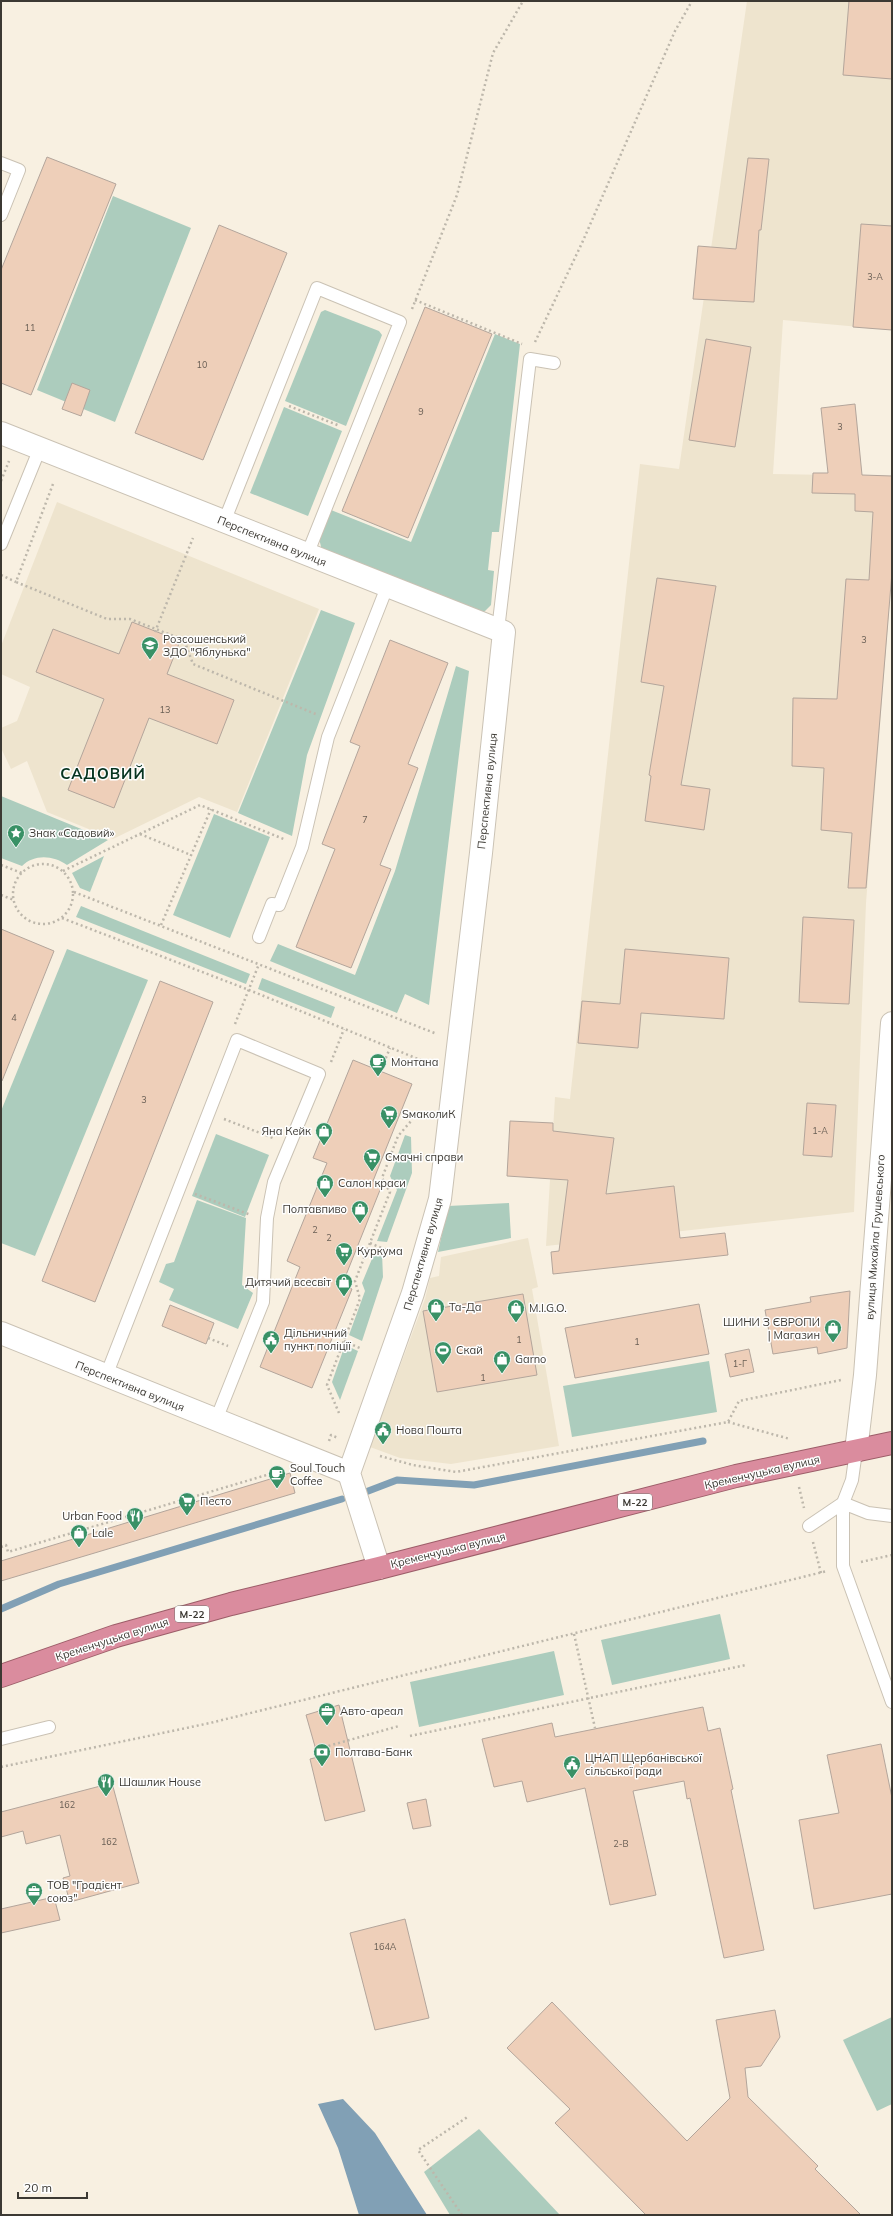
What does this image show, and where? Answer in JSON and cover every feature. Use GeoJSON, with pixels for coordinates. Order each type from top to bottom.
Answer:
{"type":"FeatureCollection","features":[{"type":"Feature","properties":{"kind":"highway","name":"Кременчуцька вулиця"},"geometry":{"type":"LineString","coordinates":[[5,1675],[116,1636],[231,1604],[379,1568],[736,1476],[892,1443]]}},
{"type":"Feature","properties":{"kind":"street","name":"Перспективна вулиця"},"geometry":{"type":"LineString","coordinates":[[1,433],[504,632],[460,1038],[442,1187],[437,1213],[413,1293],[349,1473],[1,1333]]}},
{"type":"Feature","properties":{"kind":"street","name":"вулиця Михайла Грушевського"},"geometry":{"type":"LineString","coordinates":[[856,1451],[865,1375],[892,1023]]}},
{"type":"Feature","properties":{"kind":"street"},"geometry":{"type":"LineString","coordinates":[[349,1473],[379,1568]]}},
{"type":"Feature","properties":{"kind":"lane"},"geometry":{"type":"LineString","coordinates":[[1,163],[19,170],[1,215]]}},
{"type":"Feature","properties":{"kind":"lane"},"geometry":{"type":"LineString","coordinates":[[224,522],[317,288],[400,322],[357,433],[307,555]]}},
{"type":"Feature","properties":{"kind":"lane"},"geometry":{"type":"LineString","coordinates":[[498,630],[530,359],[554,363]]}},
{"type":"Feature","properties":{"kind":"lane"},"geometry":{"type":"LineString","coordinates":[[1,544],[40,448]]}},
{"type":"Feature","properties":{"kind":"lane"},"geometry":{"type":"LineString","coordinates":[[258,938],[272,904],[279,905],[302,847],[328,737],[387,587]]}},
{"type":"Feature","properties":{"kind":"lane"},"geometry":{"type":"LineString","coordinates":[[106,1376],[237,1040],[319,1074],[274,1182],[268,1218],[263,1302],[216,1420]]}},
{"type":"Feature","properties":{"kind":"lane"},"geometry":{"type":"LineString","coordinates":[[856,1451],[852,1480],[843,1503],[843,1566],[892,1702]]}},
{"type":"Feature","properties":{"kind":"lane"},"geometry":{"type":"LineString","coordinates":[[843,1503],[868,1513],[892,1516]]}},
{"type":"Feature","properties":{"kind":"lane"},"geometry":{"type":"LineString","coordinates":[[809,1526],[843,1503]]}},
{"type":"Feature","properties":{"kind":"lane"},"geometry":{"type":"LineString","coordinates":[[1,1739],[49,1727]]}},
{"type":"Feature","properties":{"kind":"path"},"geometry":{"type":"LineString","coordinates":[[400,322],[406,324],[457,195],[493,53],[523,1]]}},
{"type":"Feature","properties":{"kind":"path"},"geometry":{"type":"LineString","coordinates":[[532,349],[585,236],[675,31],[692,1]]}},
{"type":"Feature","properties":{"kind":"path"},"geometry":{"type":"LineString","coordinates":[[415,300],[525,346]]}},
{"type":"Feature","properties":{"kind":"path"},"geometry":{"type":"LineString","coordinates":[[273,400],[324,422],[357,433]]}},
{"type":"Feature","properties":{"kind":"path"},"geometry":{"type":"LineString","coordinates":[[16,582],[53,484]]}},
{"type":"Feature","properties":{"kind":"path"},"geometry":{"type":"LineString","coordinates":[[156,630],[193,538]]}},
{"type":"Feature","properties":{"kind":"path"},"geometry":{"type":"LineString","coordinates":[[1,575],[108,619],[130,619],[184,640],[193,664],[334,721]]}},
{"type":"Feature","properties":{"kind":"path"},"geometry":{"type":"LineString","coordinates":[[63,871],[200,805],[302,847]]}},
{"type":"Feature","properties":{"kind":"path"},"geometry":{"type":"LineString","coordinates":[[161,925],[211,809]]}},
{"type":"Feature","properties":{"kind":"path"},"geometry":{"type":"LineString","coordinates":[[139,834],[191,855]]}},
{"type":"Feature","properties":{"kind":"path"},"geometry":{"type":"LineString","coordinates":[[47,864],[63,871],[72,884],[74,892],[71,906],[62,918],[50,924],[36,924],[20,913],[14,900],[14,885],[22,873],[29,868],[47,864]]}},
{"type":"Feature","properties":{"kind":"path"},"geometry":{"type":"LineString","coordinates":[[1,865],[22,873]]}},
{"type":"Feature","properties":{"kind":"path"},"geometry":{"type":"LineString","coordinates":[[74,892],[430,1032],[460,1038]]}},
{"type":"Feature","properties":{"kind":"path"},"geometry":{"type":"LineString","coordinates":[[1,895],[14,900]]}},
{"type":"Feature","properties":{"kind":"path"},"geometry":{"type":"LineString","coordinates":[[62,918],[249,990],[423,1062]]}},
{"type":"Feature","properties":{"kind":"path"},"geometry":{"type":"LineString","coordinates":[[237,1040],[229,1037],[259,964]]}},
{"type":"Feature","properties":{"kind":"path"},"geometry":{"type":"LineString","coordinates":[[319,1074],[325,1076],[344,1029]]}},
{"type":"Feature","properties":{"kind":"path"},"geometry":{"type":"LineString","coordinates":[[380,1072],[390,1048]]}},
{"type":"Feature","properties":{"kind":"path"},"geometry":{"type":"LineString","coordinates":[[208,1112],[289,1145]]}},
{"type":"Feature","properties":{"kind":"path"},"geometry":{"type":"LineString","coordinates":[[340,1413],[327,1385],[360,1299],[355,1282],[390,1192],[382,1178],[398,1136],[412,1120]]}},
{"type":"Feature","properties":{"kind":"path"},"geometry":{"type":"LineString","coordinates":[[179,1188],[246,1214],[268,1218]]}},
{"type":"Feature","properties":{"kind":"path"},"geometry":{"type":"LineString","coordinates":[[370,1243],[392,1253]]}},
{"type":"Feature","properties":{"kind":"path"},"geometry":{"type":"LineString","coordinates":[[344,1341],[362,1349]]}},
{"type":"Feature","properties":{"kind":"path"},"geometry":{"type":"LineString","coordinates":[[728,1422],[739,1401],[846,1379]]}},
{"type":"Feature","properties":{"kind":"path"},"geometry":{"type":"LineString","coordinates":[[331,1435],[380,1456],[413,1465],[456,1472],[728,1422],[790,1439]]}},
{"type":"Feature","properties":{"kind":"path"},"geometry":{"type":"LineString","coordinates":[[1,1547],[6,1546],[8,1552],[16,1550],[296,1466],[309,1457]]}},
{"type":"Feature","properties":{"kind":"path"},"geometry":{"type":"LineString","coordinates":[[1,1768],[210,1723],[892,1555]]}},
{"type":"Feature","properties":{"kind":"path"},"geometry":{"type":"LineString","coordinates":[[574,1634],[594,1728]]}},
{"type":"Feature","properties":{"kind":"path"},"geometry":{"type":"LineString","coordinates":[[410,1736],[746,1665]]}},
{"type":"Feature","properties":{"kind":"path"},"geometry":{"type":"LineString","coordinates":[[314,1750],[399,1726]]}},
{"type":"Feature","properties":{"kind":"path"},"geometry":{"type":"LineString","coordinates":[[462,2215],[418,2150],[469,2116]]}},
{"type":"Feature","properties":{"kind":"shaded area"},"geometry":{"type":"Polygon","coordinates":[[[747,1],[892,1],[892,330],[783,320],[773,474],[892,476],[892,574],[866,903],[854,1212],[546,1246],[555,1097],[570,1099],[640,464],[679,469],[747,1]]]}},
{"type":"Feature","properties":{"kind":"shaded area","name":"Розсошенський ЗДО \"Яблунька\""},"geometry":{"type":"Polygon","coordinates":[[[57,502],[319,609],[237,812],[199,797],[113,839],[47,812],[27,761],[11,769],[1,748],[1,728],[17,721],[30,687],[1,674],[1,646],[57,502]]]}},
{"type":"Feature","properties":{"kind":"shaded area"},"geometry":{"type":"Polygon","coordinates":[[[528,1238],[538,1287],[532,1289],[559,1446],[451,1464],[400,1458],[370,1447],[425,1299],[430,1278],[439,1276],[441,1257],[528,1238]]]}},
{"type":"Feature","properties":{"kind":"green space"},"geometry":{"type":"Polygon","coordinates":[[[113,196],[191,228],[115,422],[37,390],[113,196]]]}},
{"type":"Feature","properties":{"kind":"green space"},"geometry":{"type":"Polygon","coordinates":[[[325,310],[379,331],[382,335],[346,426],[285,401],[321,312],[325,310]]]}},
{"type":"Feature","properties":{"kind":"green space"},"geometry":{"type":"Polygon","coordinates":[[[495,334],[520,344],[499,532],[492,532],[488,570],[494,571],[491,605],[484,612],[322,551],[319,538],[331,510],[411,542],[495,334]]]}},
{"type":"Feature","properties":{"kind":"green space"},"geometry":{"type":"Polygon","coordinates":[[[284,407],[342,431],[308,516],[250,493],[284,407]]]}},
{"type":"Feature","properties":{"kind":"green space"},"geometry":{"type":"Polygon","coordinates":[[[321,610],[355,623],[307,755],[292,836],[238,813],[321,610]]]}},
{"type":"Feature","properties":{"kind":"green space"},"geometry":{"type":"Polygon","coordinates":[[[456,666],[469,671],[429,1005],[405,994],[397,1013],[270,961],[278,944],[355,975],[395,871],[456,666]]]}},
{"type":"Feature","properties":{"kind":"green space"},"geometry":{"type":"Polygon","coordinates":[[[1,796],[108,840],[67,865],[56,859],[44,857],[32,859],[22,866],[1,858],[1,796]]]}},
{"type":"Feature","properties":{"kind":"green space"},"geometry":{"type":"Polygon","coordinates":[[[214,814],[270,837],[230,938],[173,915],[214,814]]]}},
{"type":"Feature","properties":{"kind":"green space"},"geometry":{"type":"Polygon","coordinates":[[[104,856],[90,892],[80,888],[72,873],[104,856]]]}},
{"type":"Feature","properties":{"kind":"green space"},"geometry":{"type":"Polygon","coordinates":[[[81,906],[250,974],[246,984],[76,917],[81,906]]]}},
{"type":"Feature","properties":{"kind":"green space"},"geometry":{"type":"Polygon","coordinates":[[[67,949],[148,980],[35,1256],[1,1243],[1,1111],[67,949]]]}},
{"type":"Feature","properties":{"kind":"green space"},"geometry":{"type":"Polygon","coordinates":[[[262,978],[335,1007],[331,1018],[258,989],[262,978]]]}},
{"type":"Feature","properties":{"kind":"green space"},"geometry":{"type":"Polygon","coordinates":[[[216,1134],[269,1155],[245,1217],[192,1196],[216,1134]]]}},
{"type":"Feature","properties":{"kind":"green space"},"geometry":{"type":"Polygon","coordinates":[[[405,1135],[411,1137],[412,1173],[387,1242],[377,1241],[397,1190],[390,1176],[405,1135]]]}},
{"type":"Feature","properties":{"kind":"green space"},"geometry":{"type":"Polygon","coordinates":[[[197,1200],[246,1218],[242,1285],[253,1293],[238,1329],[169,1300],[174,1289],[159,1282],[166,1264],[174,1262],[197,1200]]]}},
{"type":"Feature","properties":{"kind":"green space"},"geometry":{"type":"Polygon","coordinates":[[[509,1203],[511,1238],[438,1252],[448,1206],[509,1203]]]}},
{"type":"Feature","properties":{"kind":"green space"},"geometry":{"type":"Polygon","coordinates":[[[382,1253],[383,1277],[362,1341],[349,1335],[365,1291],[362,1283],[374,1254],[382,1253]]]}},
{"type":"Feature","properties":{"kind":"green space"},"geometry":{"type":"Polygon","coordinates":[[[345,1345],[358,1351],[340,1400],[332,1382],[345,1345]]]}},
{"type":"Feature","properties":{"kind":"green space"},"geometry":{"type":"Polygon","coordinates":[[[709,1361],[717,1412],[572,1437],[563,1386],[709,1361]]]}},
{"type":"Feature","properties":{"kind":"green space"},"geometry":{"type":"Polygon","coordinates":[[[720,1614],[730,1659],[612,1685],[601,1640],[720,1614]]]}},
{"type":"Feature","properties":{"kind":"green space"},"geometry":{"type":"Polygon","coordinates":[[[554,1651],[564,1695],[419,1727],[410,1682],[554,1651]]]}},
{"type":"Feature","properties":{"kind":"green space"},"geometry":{"type":"Polygon","coordinates":[[[892,2017],[892,2104],[877,2111],[843,2040],[892,2017]]]}},
{"type":"Feature","properties":{"kind":"green space"},"geometry":{"type":"Polygon","coordinates":[[[479,2129],[560,2215],[450,2215],[424,2172],[479,2129]]]}},
{"type":"Feature","properties":{"kind":"water"},"geometry":{"type":"Polygon","coordinates":[[[343,2099],[375,2133],[427,2215],[359,2215],[338,2148],[318,2104],[343,2099]]]}},
{"type":"Feature","properties":{"kind":"building"},"geometry":{"type":"Polygon","coordinates":[[[849,1],[892,1],[892,79],[843,75],[849,1]]]}},
{"type":"Feature","properties":{"kind":"building"},"geometry":{"type":"Polygon","coordinates":[[[47,157],[116,184],[31,395],[1,383],[1,270],[47,157]]]}},
{"type":"Feature","properties":{"kind":"building"},"geometry":{"type":"Polygon","coordinates":[[[748,158],[769,159],[761,230],[759,230],[754,302],[693,299],[698,246],[736,249],[748,158]]]}},
{"type":"Feature","properties":{"kind":"building"},"geometry":{"type":"Polygon","coordinates":[[[861,224],[892,226],[892,330],[853,327],[861,224]]]}},
{"type":"Feature","properties":{"kind":"building"},"geometry":{"type":"Polygon","coordinates":[[[219,225],[287,253],[203,460],[135,433],[219,225]]]}},
{"type":"Feature","properties":{"kind":"building"},"geometry":{"type":"Polygon","coordinates":[[[425,307],[492,334],[408,538],[342,511],[425,307]]]}},
{"type":"Feature","properties":{"kind":"building"},"geometry":{"type":"Polygon","coordinates":[[[706,339],[751,347],[735,447],[689,440],[706,339]]]}},
{"type":"Feature","properties":{"kind":"building"},"geometry":{"type":"Polygon","coordinates":[[[72,383],[90,390],[81,416],[62,409],[72,383]]]}},
{"type":"Feature","properties":{"kind":"building"},"geometry":{"type":"Polygon","coordinates":[[[855,404],[862,475],[892,476],[892,572],[866,888],[848,888],[852,833],[821,830],[824,768],[792,766],[793,698],[837,699],[846,579],[869,580],[873,512],[855,511],[855,494],[812,493],[813,473],[828,473],[821,408],[855,404]]]}},
{"type":"Feature","properties":{"kind":"building"},"geometry":{"type":"Polygon","coordinates":[[[657,578],[716,586],[681,785],[710,789],[704,830],[645,821],[651,776],[649,775],[664,686],[641,682],[657,578]]]}},
{"type":"Feature","properties":{"kind":"building"},"geometry":{"type":"Polygon","coordinates":[[[132,622],[180,641],[167,674],[234,700],[217,744],[149,718],[114,808],[68,790],[104,699],[36,672],[53,629],[119,654],[132,622]]]}},
{"type":"Feature","properties":{"kind":"building"},"geometry":{"type":"Polygon","coordinates":[[[390,640],[448,663],[408,764],[418,768],[380,865],[391,869],[351,968],[296,947],[335,849],[322,844],[360,746],[350,742],[390,640]]]}},
{"type":"Feature","properties":{"kind":"building"},"geometry":{"type":"Polygon","coordinates":[[[803,917],[854,920],[849,1004],[799,1002],[803,917]]]}},
{"type":"Feature","properties":{"kind":"building"},"geometry":{"type":"Polygon","coordinates":[[[1,929],[54,951],[2,1081],[1,1081],[1,929]]]}},
{"type":"Feature","properties":{"kind":"building"},"geometry":{"type":"Polygon","coordinates":[[[625,949],[729,958],[724,1019],[641,1013],[638,1048],[578,1043],[582,1001],[620,1004],[625,949]]]}},
{"type":"Feature","properties":{"kind":"building"},"geometry":{"type":"Polygon","coordinates":[[[160,981],[213,1002],[95,1302],[42,1281],[160,981]]]}},
{"type":"Feature","properties":{"kind":"building"},"geometry":{"type":"Polygon","coordinates":[[[353,1060],[412,1084],[373,1181],[382,1185],[342,1285],[352,1289],[312,1388],[260,1367],[300,1267],[287,1261],[327,1163],[313,1158],[353,1060]]]}},
{"type":"Feature","properties":{"kind":"building"},"geometry":{"type":"Polygon","coordinates":[[[807,1103],[836,1105],[832,1157],[803,1155],[807,1103]]]}},
{"type":"Feature","properties":{"kind":"building"},"geometry":{"type":"Polygon","coordinates":[[[510,1121],[553,1123],[553,1131],[614,1138],[606,1194],[674,1186],[680,1238],[725,1233],[728,1255],[553,1274],[551,1252],[559,1251],[568,1180],[507,1176],[510,1121]]]}},
{"type":"Feature","properties":{"kind":"building"},"geometry":{"type":"Polygon","coordinates":[[[850,1291],[847,1348],[818,1354],[817,1347],[773,1354],[765,1310],[811,1302],[810,1297],[850,1291]]]}},
{"type":"Feature","properties":{"kind":"building"},"geometry":{"type":"Polygon","coordinates":[[[523,1294],[537,1375],[437,1392],[423,1311],[523,1294]]]}},
{"type":"Feature","properties":{"kind":"building"},"geometry":{"type":"Polygon","coordinates":[[[699,1304],[709,1354],[575,1378],[565,1328],[699,1304]]]}},
{"type":"Feature","properties":{"kind":"building"},"geometry":{"type":"Polygon","coordinates":[[[170,1305],[214,1323],[206,1344],[162,1326],[170,1305]]]}},
{"type":"Feature","properties":{"kind":"building"},"geometry":{"type":"Polygon","coordinates":[[[749,1349],[754,1372],[730,1377],[725,1354],[749,1349]]]}},
{"type":"Feature","properties":{"kind":"building"},"geometry":{"type":"Polygon","coordinates":[[[290,1473],[295,1493],[1,1581],[1,1561],[290,1473]]]}},
{"type":"Feature","properties":{"kind":"building"},"geometry":{"type":"Polygon","coordinates":[[[339,1705],[365,1811],[325,1821],[310,1759],[318,1757],[306,1715],[339,1705]]]}},
{"type":"Feature","properties":{"kind":"building"},"geometry":{"type":"Polygon","coordinates":[[[703,1707],[708,1731],[720,1728],[733,1789],[731,1790],[764,1950],[724,1958],[690,1798],[687,1799],[684,1781],[633,1791],[656,1895],[610,1905],[585,1788],[527,1802],[522,1781],[494,1787],[482,1739],[552,1723],[555,1737],[703,1707]]]}},
{"type":"Feature","properties":{"kind":"building"},"geometry":{"type":"Polygon","coordinates":[[[881,1744],[892,1798],[892,1894],[814,1909],[799,1820],[839,1813],[827,1755],[881,1744]]]}},
{"type":"Feature","properties":{"kind":"building"},"geometry":{"type":"Polygon","coordinates":[[[112,1783],[139,1883],[70,1902],[63,1878],[70,1876],[60,1835],[26,1844],[23,1831],[1,1837],[1,1812],[112,1783]]]}},
{"type":"Feature","properties":{"kind":"building"},"geometry":{"type":"Polygon","coordinates":[[[426,1799],[431,1826],[413,1829],[407,1803],[426,1799]]]}},
{"type":"Feature","properties":{"kind":"building"},"geometry":{"type":"Polygon","coordinates":[[[54,1897],[60,1920],[1,1933],[1,1909],[54,1897]]]}},
{"type":"Feature","properties":{"kind":"building"},"geometry":{"type":"Polygon","coordinates":[[[405,1919],[429,2018],[375,2030],[350,1933],[405,1919]]]}},
{"type":"Feature","properties":{"kind":"building"},"geometry":{"type":"Polygon","coordinates":[[[552,2002],[687,2141],[730,2098],[716,2020],[775,2010],[780,2037],[761,2066],[745,2068],[748,2097],[818,2166],[815,2169],[861,2215],[646,2215],[555,2123],[570,2109],[507,2048],[552,2002]]]}},
{"type":"Feature","properties":{"kind":"waterway"},"geometry":{"type":"LineString","coordinates":[[363,1493],[397,1480],[474,1485],[703,1441]]}},
{"type":"Feature","properties":{"kind":"waterway"},"geometry":{"type":"LineString","coordinates":[[1,1609],[59,1584],[342,1499]]}},
{"type":"Feature","properties":{"kind":"place","name":"Розсошенський ЗДО \"Яблунька\""},"geometry":{"type":"Point","coordinates":[150,660]}},
{"type":"Feature","properties":{"kind":"place","name":"Знак «Садовий»"},"geometry":{"type":"Point","coordinates":[16,848]}},
{"type":"Feature","properties":{"kind":"place","name":"Монтана"},"geometry":{"type":"Point","coordinates":[378,1077]}},
{"type":"Feature","properties":{"kind":"place","name":"SмаколиК"},"geometry":{"type":"Point","coordinates":[389,1129]}},
{"type":"Feature","properties":{"kind":"place","name":"Яна Кейк"},"geometry":{"type":"Point","coordinates":[324,1146]}},
{"type":"Feature","properties":{"kind":"place","name":"Смачні справи"},"geometry":{"type":"Point","coordinates":[372,1172]}},
{"type":"Feature","properties":{"kind":"place","name":"Салон краси"},"geometry":{"type":"Point","coordinates":[325,1198]}},
{"type":"Feature","properties":{"kind":"place","name":"Полтавпиво"},"geometry":{"type":"Point","coordinates":[360,1224]}},
{"type":"Feature","properties":{"kind":"place","name":"Куркума"},"geometry":{"type":"Point","coordinates":[344,1266]}},
{"type":"Feature","properties":{"kind":"place","name":"Дитячий всесвіт"},"geometry":{"type":"Point","coordinates":[344,1297]}},
{"type":"Feature","properties":{"kind":"place","name":"Та-Да"},"geometry":{"type":"Point","coordinates":[436,1322]}},
{"type":"Feature","properties":{"kind":"place","name":"M.I.G.O."},"geometry":{"type":"Point","coordinates":[516,1323]}},
{"type":"Feature","properties":{"kind":"place","name":"ШИНИ З ЄВРОПИ | Магазин"},"geometry":{"type":"Point","coordinates":[833,1343]}},
{"type":"Feature","properties":{"kind":"place","name":"Дільничний пункт поліції"},"geometry":{"type":"Point","coordinates":[271,1354]}},
{"type":"Feature","properties":{"kind":"place","name":"Скай"},"geometry":{"type":"Point","coordinates":[443,1365]}},
{"type":"Feature","properties":{"kind":"place","name":"Garno"},"geometry":{"type":"Point","coordinates":[502,1374]}},
{"type":"Feature","properties":{"kind":"place","name":"Нова Пошта"},"geometry":{"type":"Point","coordinates":[383,1445]}},
{"type":"Feature","properties":{"kind":"place","name":"Soul Touch Coffee"},"geometry":{"type":"Point","coordinates":[277,1489]}},
{"type":"Feature","properties":{"kind":"place","name":"Песто"},"geometry":{"type":"Point","coordinates":[187,1516]}},
{"type":"Feature","properties":{"kind":"place","name":"Urban Food"},"geometry":{"type":"Point","coordinates":[135,1531]}},
{"type":"Feature","properties":{"kind":"place","name":"Lale"},"geometry":{"type":"Point","coordinates":[79,1548]}},
{"type":"Feature","properties":{"kind":"place","name":"Авто-ареал"},"geometry":{"type":"Point","coordinates":[327,1726]}},
{"type":"Feature","properties":{"kind":"place","name":"Полтава-Банк"},"geometry":{"type":"Point","coordinates":[322,1767]}},
{"type":"Feature","properties":{"kind":"place","name":"ЦНАП Щербанівської сільської ради"},"geometry":{"type":"Point","coordinates":[572,1779]}},
{"type":"Feature","properties":{"kind":"place","name":"Шашлик House"},"geometry":{"type":"Point","coordinates":[106,1797]}},
{"type":"Feature","properties":{"kind":"place","name":"ТОВ \"Градієнт союз\""},"geometry":{"type":"Point","coordinates":[34,1906]}},
{"type":"Feature","properties":{"kind":"district","name":"САДОВИЙ"},"geometry":{"type":"Point","coordinates":[103,773]}}]}
